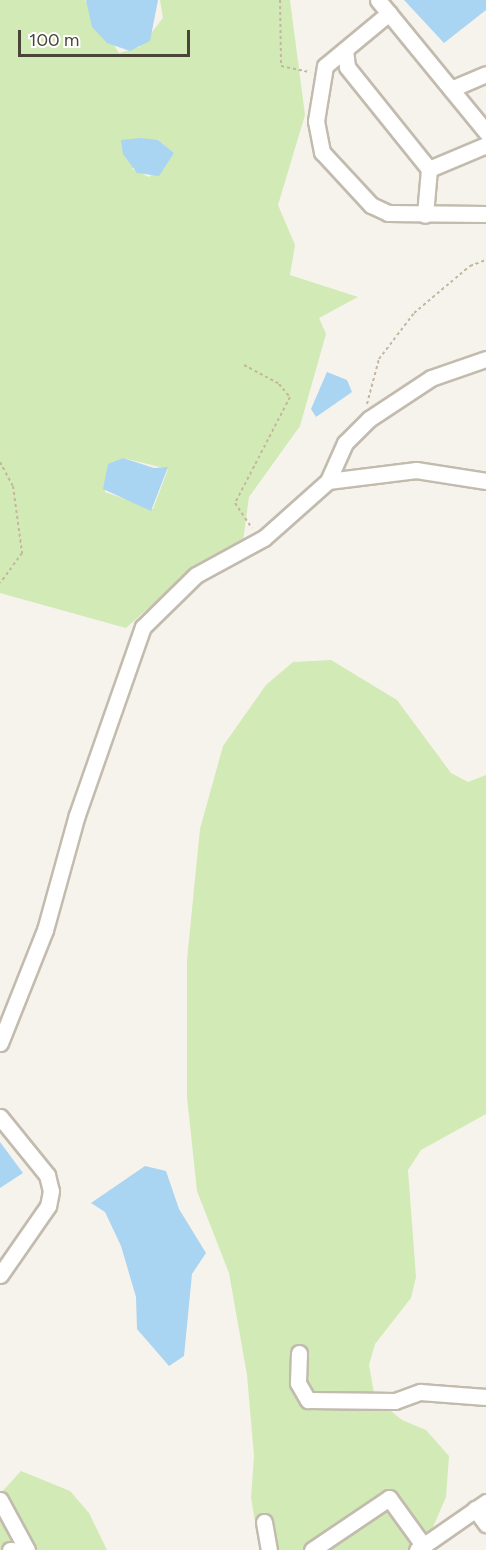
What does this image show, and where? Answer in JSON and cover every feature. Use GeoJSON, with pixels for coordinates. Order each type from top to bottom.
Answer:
{"type":"FeatureCollection","features":[{"type":"Feature","properties":{"kind":"street"},"geometry":{"type":"LineString","coordinates":[[378,0],[486,132]]}},
{"type":"Feature","properties":{"kind":"street"},"geometry":{"type":"LineString","coordinates":[[389,13],[325,66],[316,121],[322,152],[371,205],[388,213],[486,214]]}},
{"type":"Feature","properties":{"kind":"street"},"geometry":{"type":"LineString","coordinates":[[345,50],[347,67],[429,169],[425,215]]}},
{"type":"Feature","properties":{"kind":"street"},"geometry":{"type":"LineString","coordinates":[[452,89],[486,74]]}},
{"type":"Feature","properties":{"kind":"street"},"geometry":{"type":"LineString","coordinates":[[429,169],[486,145]]}},
{"type":"Feature","properties":{"kind":"street"},"geometry":{"type":"LineString","coordinates":[[0,1042],[45,930],[77,815],[143,627],[196,575],[264,538],[328,481],[345,443],[369,419],[431,378],[486,359]]}},
{"type":"Feature","properties":{"kind":"street"},"geometry":{"type":"LineString","coordinates":[[328,481],[416,470],[486,481]]}},
{"type":"Feature","properties":{"kind":"street"},"geometry":{"type":"LineString","coordinates":[[0,1117],[47,1175],[51,1191],[48,1206],[0,1275]]}},
{"type":"Feature","properties":{"kind":"street"},"geometry":{"type":"LineString","coordinates":[[299,1353],[298,1383],[308,1400],[395,1401],[420,1392],[486,1397]]}},
{"type":"Feature","properties":{"kind":"street"},"geometry":{"type":"LineString","coordinates":[[312,1550],[389,1498],[420,1548],[481,1506],[486,1524]]}},
{"type":"Feature","properties":{"kind":"street"},"geometry":{"type":"LineString","coordinates":[[0,1500],[27,1550]]}},
{"type":"Feature","properties":{"kind":"street"},"geometry":{"type":"LineString","coordinates":[[264,1522],[269,1550]]}},
{"type":"Feature","properties":{"kind":"path"},"geometry":{"type":"LineString","coordinates":[[280,0],[281,66],[323,75]]}},
{"type":"Feature","properties":{"kind":"path"},"geometry":{"type":"LineString","coordinates":[[369,419],[366,400],[379,359],[414,313],[470,266],[486,260]]}},
{"type":"Feature","properties":{"kind":"path"},"geometry":{"type":"LineString","coordinates":[[244,365],[279,384],[290,397],[235,502],[242,520],[264,538]]}},
{"type":"Feature","properties":{"kind":"path"},"geometry":{"type":"LineString","coordinates":[[0,462],[13,486],[22,553],[0,583]]}},
{"type":"Feature","properties":{"kind":"green space"},"geometry":{"type":"Polygon","coordinates":[[[0,0],[85,0],[119,53],[140,47],[163,18],[160,0],[290,0],[305,115],[278,205],[295,245],[290,275],[358,297],[319,318],[326,334],[300,426],[249,497],[243,541],[189,572],[126,628],[0,593],[0,0]],[[158,140],[132,169],[149,177],[174,153],[158,140]],[[123,458],[108,465],[105,492],[153,509],[168,469],[123,458]]]}},
{"type":"Feature","properties":{"kind":"green space"},"geometry":{"type":"Polygon","coordinates":[[[331,660],[397,700],[451,773],[468,782],[486,775],[486,1114],[421,1150],[408,1170],[416,1277],[411,1298],[375,1344],[369,1365],[375,1398],[402,1420],[426,1430],[449,1456],[446,1497],[423,1550],[260,1550],[251,1498],[254,1456],[247,1375],[229,1273],[197,1191],[187,1097],[187,960],[200,829],[223,746],[266,685],[293,662],[331,660]]]}},
{"type":"Feature","properties":{"kind":"green space"},"geometry":{"type":"Polygon","coordinates":[[[21,1471],[70,1491],[89,1513],[107,1550],[0,1550],[0,1494],[21,1471]]]}},
{"type":"Feature","properties":{"kind":"water"},"geometry":{"type":"Polygon","coordinates":[[[86,0],[158,0],[150,41],[130,51],[107,43],[92,27],[86,0]]]}},
{"type":"Feature","properties":{"kind":"water"},"geometry":{"type":"Polygon","coordinates":[[[404,0],[486,0],[486,10],[444,43],[404,0]]]}},
{"type":"Feature","properties":{"kind":"water"},"geometry":{"type":"Polygon","coordinates":[[[141,138],[158,140],[174,153],[159,176],[137,173],[123,154],[121,140],[141,138]]]}},
{"type":"Feature","properties":{"kind":"water"},"geometry":{"type":"Polygon","coordinates":[[[327,372],[347,380],[352,392],[316,417],[311,409],[327,372]]]}},
{"type":"Feature","properties":{"kind":"water"},"geometry":{"type":"Polygon","coordinates":[[[123,458],[154,468],[168,467],[151,511],[103,489],[108,464],[123,458]]]}},
{"type":"Feature","properties":{"kind":"water"},"geometry":{"type":"Polygon","coordinates":[[[0,1142],[23,1173],[0,1188],[0,1142]]]}},
{"type":"Feature","properties":{"kind":"water"},"geometry":{"type":"Polygon","coordinates":[[[145,1166],[166,1171],[179,1209],[206,1253],[192,1274],[184,1356],[169,1366],[137,1329],[136,1297],[121,1246],[105,1212],[91,1203],[145,1166]]]}}]}
